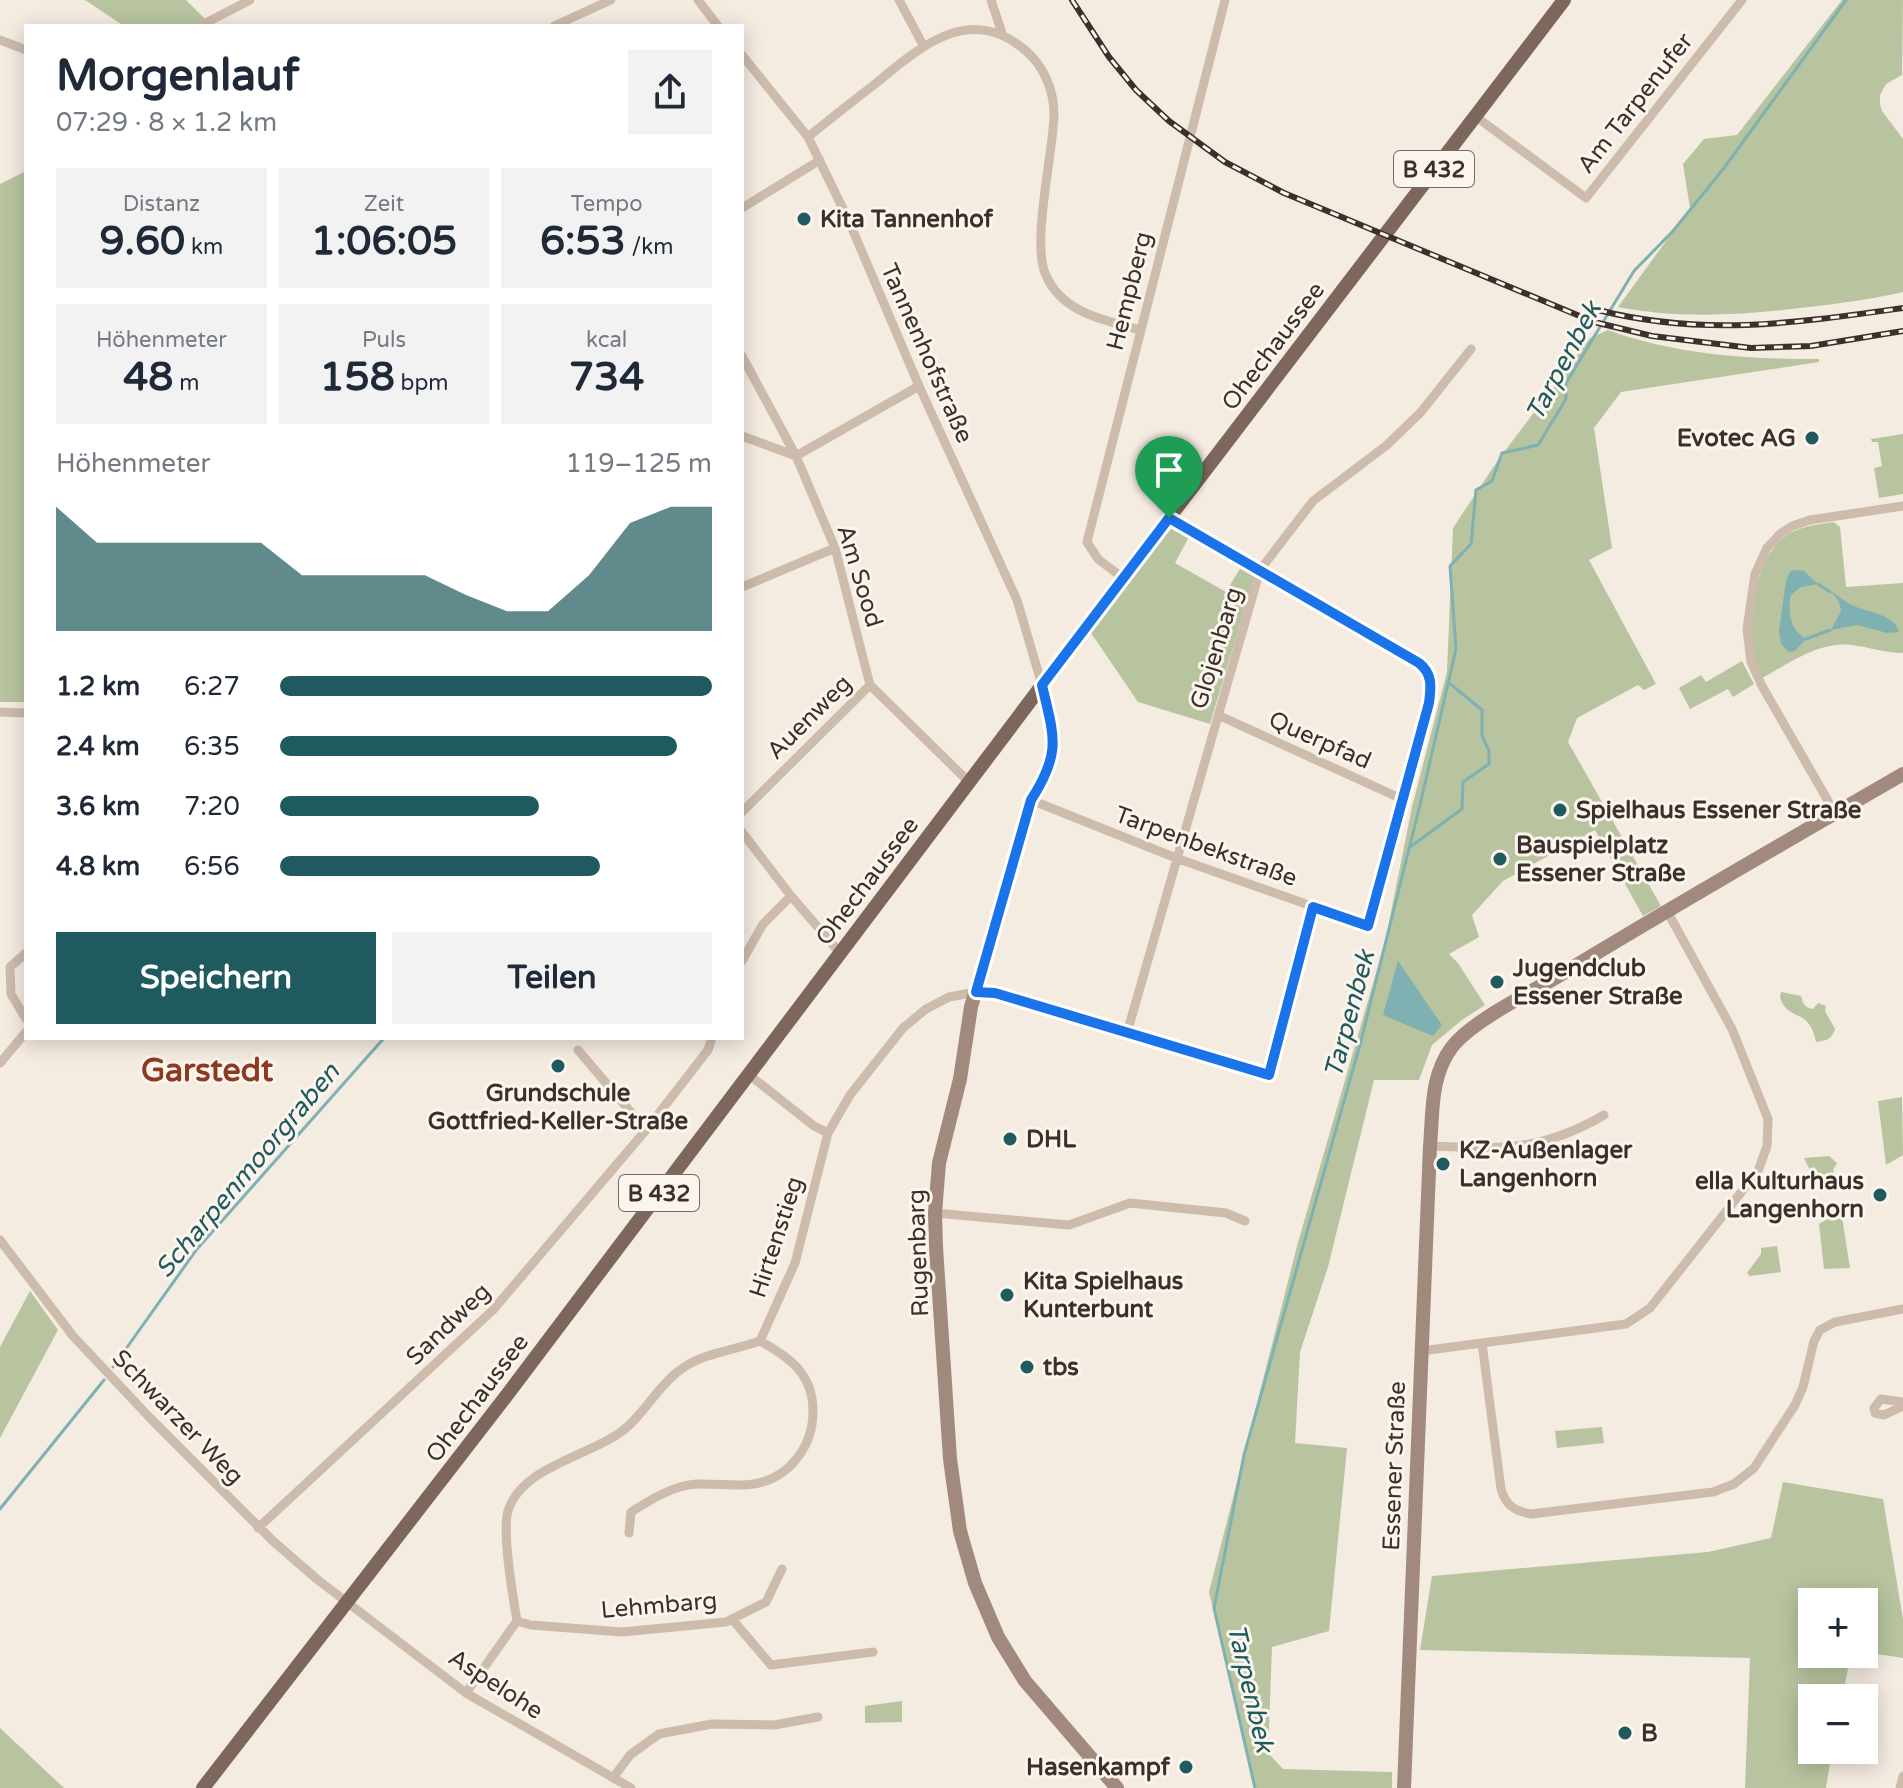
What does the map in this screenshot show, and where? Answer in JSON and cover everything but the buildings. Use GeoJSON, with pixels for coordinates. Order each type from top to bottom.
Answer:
{"type":"FeatureCollection","features":[{"type":"Feature","properties":{"kind":"main road","name":"Ohechaussee"},"geometry":{"type":"LineString","coordinates":[[203,1788],[348,1602],[1564,0]]}},
{"type":"Feature","properties":{"kind":"street"},"geometry":{"type":"LineString","coordinates":[[204,24],[250,0]]}},
{"type":"Feature","properties":{"kind":"street"},"geometry":{"type":"LineString","coordinates":[[558,24],[611,0]]}},
{"type":"Feature","properties":{"kind":"street"},"geometry":{"type":"LineString","coordinates":[[698,0],[716,24]]}},
{"type":"Feature","properties":{"kind":"street"},"geometry":{"type":"LineString","coordinates":[[899,0],[923,45]]}},
{"type":"Feature","properties":{"kind":"street"},"geometry":{"type":"LineString","coordinates":[[991,0],[1003,36]]}},
{"type":"Feature","properties":{"kind":"street","name":"Hempberg"},"geometry":{"type":"LineString","coordinates":[[1123,578],[1098,559],[1087,542],[1225,0]]}},
{"type":"Feature","properties":{"kind":"street","name":"Am Tarpenufer"},"geometry":{"type":"LineString","coordinates":[[1475,116],[1586,198],[1742,0]]}},
{"type":"Feature","properties":{"kind":"street"},"geometry":{"type":"LineString","coordinates":[[808,137],[923,45],[958,32],[986,32],[1003,36],[1025,50],[1043,71],[1053,105],[1041,242],[1045,272],[1058,294],[1075,308],[1140,330]]}},
{"type":"Feature","properties":{"kind":"street"},"geometry":{"type":"LineString","coordinates":[[0,40],[24,49]]}},
{"type":"Feature","properties":{"kind":"street","name":"Tannenhofstraße"},"geometry":{"type":"LineString","coordinates":[[744,57],[808,137],[820,160],[1017,600],[1042,685]]}},
{"type":"Feature","properties":{"kind":"street"},"geometry":{"type":"LineString","coordinates":[[744,207],[820,160]]}},
{"type":"Feature","properties":{"kind":"street","name":"Glojenbarg"},"geometry":{"type":"LineString","coordinates":[[1127,1033],[1260,570],[1313,501],[1387,445],[1421,412],[1471,349]]}},
{"type":"Feature","properties":{"kind":"street","name":"Am Sood"},"geometry":{"type":"LineString","coordinates":[[744,360],[796,456],[835,548],[870,685]]}},
{"type":"Feature","properties":{"kind":"street"},"geometry":{"type":"LineString","coordinates":[[744,437],[796,456],[919,386]]}},
{"type":"Feature","properties":{"kind":"street"},"geometry":{"type":"LineString","coordinates":[[1835,813],[1751,662],[1747,629],[1755,574],[1767,548],[1792,526],[1810,520],[1903,506]]}},
{"type":"Feature","properties":{"kind":"street"},"geometry":{"type":"LineString","coordinates":[[1169,518],[1428,670],[1431,682],[1429,703],[1404,800]]}},
{"type":"Feature","properties":{"kind":"street"},"geometry":{"type":"LineString","coordinates":[[744,586],[835,548]]}},
{"type":"Feature","properties":{"kind":"street"},"geometry":{"type":"LineString","coordinates":[[870,685],[970,783]]}},
{"type":"Feature","properties":{"kind":"street","name":"Auenweg"},"geometry":{"type":"LineString","coordinates":[[744,810],[870,685]]}},
{"type":"Feature","properties":{"kind":"street","name":"Rugenbarg"},"geometry":{"type":"LineString","coordinates":[[1042,685],[1054,739],[1048,768],[1031,800],[976,992],[957,1092],[940,1159],[935,1213],[951,1477],[960,1531],[975,1583],[998,1637],[1025,1681],[1117,1788]]}},
{"type":"Feature","properties":{"kind":"street"},"geometry":{"type":"LineString","coordinates":[[0,712],[24,713]]}},
{"type":"Feature","properties":{"kind":"street","name":"Querpfad"},"geometry":{"type":"LineString","coordinates":[[1220,716],[1404,800]]}},
{"type":"Feature","properties":{"kind":"street","name":"Essener Straße"},"geometry":{"type":"LineString","coordinates":[[1404,1788],[1430,1146],[1435,1082],[1443,1061],[1459,1039],[1667,911],[1903,774]]}},
{"type":"Feature","properties":{"kind":"street","name":"Tarpenbekstraße"},"geometry":{"type":"LineString","coordinates":[[1031,800],[1176,858],[1368,926],[1404,800]]}},
{"type":"Feature","properties":{"kind":"street"},"geometry":{"type":"LineString","coordinates":[[744,835],[840,953]]}},
{"type":"Feature","properties":{"kind":"street"},"geometry":{"type":"LineString","coordinates":[[744,957],[763,924],[791,896]]}},
{"type":"Feature","properties":{"kind":"street"},"geometry":{"type":"LineString","coordinates":[[976,992],[995,993],[1269,1075],[1313,907]]}},
{"type":"Feature","properties":{"kind":"street"},"geometry":{"type":"LineString","coordinates":[[1421,1351],[1617,1327],[1637,1318],[1670,1284],[1749,1184],[1762,1162],[1767,1146],[1768,1119],[1753,1079],[1732,1029],[1667,911]]}},
{"type":"Feature","properties":{"kind":"street"},"geometry":{"type":"LineString","coordinates":[[24,955],[10,967],[11,994],[24,1016]]}},
{"type":"Feature","properties":{"kind":"street","name":"Hirtenstieg"},"geometry":{"type":"LineString","coordinates":[[760,1341],[795,1263],[828,1133],[850,1095],[903,1028],[926,1009],[949,997],[976,992]]}},
{"type":"Feature","properties":{"kind":"street"},"geometry":{"type":"LineString","coordinates":[[0,1063],[24,1034]]}},
{"type":"Feature","properties":{"kind":"street","name":"Sandweg"},"geometry":{"type":"LineString","coordinates":[[258,1528],[493,1310],[646,1130],[708,1050],[711,1040]]}},
{"type":"Feature","properties":{"kind":"street"},"geometry":{"type":"LineString","coordinates":[[578,1050],[646,1130]]}},
{"type":"Feature","properties":{"kind":"street"},"geometry":{"type":"LineString","coordinates":[[748,1074],[814,1126],[828,1133]]}},
{"type":"Feature","properties":{"kind":"street"},"geometry":{"type":"LineString","coordinates":[[1430,1146],[1524,1147],[1556,1138],[1604,1115]]}},
{"type":"Feature","properties":{"kind":"street"},"geometry":{"type":"LineString","coordinates":[[935,1213],[1069,1225],[1130,1203],[1226,1213],[1245,1221]]}},
{"type":"Feature","properties":{"kind":"street","name":"Schwarzer Weg"},"geometry":{"type":"LineString","coordinates":[[0,1240],[73,1336],[258,1528],[348,1602]]}},
{"type":"Feature","properties":{"kind":"street"},"geometry":{"type":"LineString","coordinates":[[1482,1343],[1501,1489],[1507,1503],[1515,1510],[1531,1514],[1713,1492],[1734,1484],[1754,1468],[1795,1405],[1803,1387],[1814,1341],[1823,1327],[1903,1309]]}},
{"type":"Feature","properties":{"kind":"street"},"geometry":{"type":"LineString","coordinates":[[466,1693],[517,1621],[509,1567],[507,1512],[516,1495],[553,1466],[593,1449],[625,1429],[681,1369],[760,1341],[787,1356],[801,1370],[811,1392],[813,1413],[808,1440],[797,1460],[778,1475],[755,1484],[683,1486],[658,1495],[631,1512],[629,1533]]}},
{"type":"Feature","properties":{"kind":"street","name":"Lehmbarg"},"geometry":{"type":"LineString","coordinates":[[517,1621],[531,1625],[622,1632],[732,1619],[766,1602],[782,1569]]}},
{"type":"Feature","properties":{"kind":"street","name":"Aspelohe"},"geometry":{"type":"LineString","coordinates":[[348,1602],[466,1693],[631,1788]]}},
{"type":"Feature","properties":{"kind":"street"},"geometry":{"type":"LineString","coordinates":[[732,1619],[771,1665],[873,1652]]}},
{"type":"Feature","properties":{"kind":"street"},"geometry":{"type":"LineString","coordinates":[[613,1778],[630,1755],[659,1734],[712,1724],[774,1725],[818,1717]]}},
{"type":"Feature","properties":{"kind":"street"},"geometry":{"type":"LineString","coordinates":[[1900,1788],[1903,1776]]}},
{"type":"Feature","properties":{"kind":"green space"},"geometry":{"type":"Polygon","coordinates":[[[85,0],[186,0],[210,24],[121,24],[85,0]]]}},
{"type":"Feature","properties":{"kind":"green space"},"geometry":{"type":"Polygon","coordinates":[[[1842,0],[1903,0],[1902,75],[1886,84],[1880,95],[1880,104],[1903,139],[1903,292],[1839,303],[1733,314],[1664,313],[1618,307],[1690,208],[1683,164],[1704,139],[1737,135],[1842,0]]]}},
{"type":"Feature","properties":{"kind":"green space"},"geometry":{"type":"Polygon","coordinates":[[[24,172],[24,702],[0,702],[0,184],[24,172]]]}},
{"type":"Feature","properties":{"kind":"green space"},"geometry":{"type":"Polygon","coordinates":[[[1608,330],[1686,350],[1765,358],[1819,359],[1819,362],[1621,392],[1594,428],[1612,548],[1589,560],[1656,684],[1644,690],[1638,685],[1577,718],[1568,742],[1661,906],[1643,916],[1595,830],[1503,881],[1472,915],[1479,937],[1449,954],[1485,1005],[1432,1045],[1419,1080],[1374,1080],[1328,1267],[1300,1352],[1295,1443],[1347,1448],[1329,1631],[1272,1647],[1268,1753],[1283,1769],[1392,1772],[1392,1788],[1255,1788],[1209,1592],[1297,1246],[1385,942],[1412,807],[1447,672],[1453,528],[1496,463],[1590,338],[1608,330]]]}},
{"type":"Feature","properties":{"kind":"green space"},"geometry":{"type":"Polygon","coordinates":[[[1903,434],[1903,494],[1879,498],[1874,468],[1882,466],[1878,442],[1871,439],[1903,434]]]}},
{"type":"Feature","properties":{"kind":"green space"},"geometry":{"type":"Polygon","coordinates":[[[1834,522],[1840,527],[1846,587],[1903,583],[1903,653],[1852,645],[1828,646],[1805,654],[1762,678],[1753,655],[1751,626],[1755,593],[1766,561],[1782,539],[1794,531],[1834,522]]]}},
{"type":"Feature","properties":{"kind":"green space"},"geometry":{"type":"Polygon","coordinates":[[[1169,525],[1189,537],[1175,563],[1226,592],[1242,565],[1255,573],[1210,724],[1138,702],[1089,630],[1169,525]]]}},
{"type":"Feature","properties":{"kind":"green space"},"geometry":{"type":"Polygon","coordinates":[[[1742,661],[1754,684],[1733,697],[1728,689],[1690,709],[1679,688],[1701,675],[1706,682],[1742,661]]]}},
{"type":"Feature","properties":{"kind":"green space"},"geometry":{"type":"Polygon","coordinates":[[[1781,992],[1801,996],[1805,1005],[1813,1009],[1818,1003],[1826,1006],[1825,1011],[1835,1029],[1830,1037],[1816,1042],[1809,1023],[1788,1010],[1780,997],[1781,992]]]}},
{"type":"Feature","properties":{"kind":"green space"},"geometry":{"type":"Polygon","coordinates":[[[1902,1097],[1903,1155],[1886,1165],[1878,1101],[1902,1097]]]}},
{"type":"Feature","properties":{"kind":"green space"},"geometry":{"type":"Polygon","coordinates":[[[1829,1156],[1837,1163],[1833,1170],[1838,1181],[1820,1191],[1804,1158],[1829,1156]]]}},
{"type":"Feature","properties":{"kind":"green space"},"geometry":{"type":"Polygon","coordinates":[[[1841,1211],[1850,1268],[1824,1269],[1819,1224],[1841,1211]]]}},
{"type":"Feature","properties":{"kind":"green space"},"geometry":{"type":"Polygon","coordinates":[[[1777,1246],[1781,1272],[1750,1276],[1747,1273],[1761,1254],[1761,1248],[1777,1246]]]}},
{"type":"Feature","properties":{"kind":"green space"},"geometry":{"type":"Polygon","coordinates":[[[30,1291],[58,1330],[0,1438],[0,1347],[30,1291]]]}},
{"type":"Feature","properties":{"kind":"green space"},"geometry":{"type":"Polygon","coordinates":[[[1602,1427],[1604,1443],[1557,1448],[1555,1431],[1602,1427]]]}},
{"type":"Feature","properties":{"kind":"green space"},"geometry":{"type":"Polygon","coordinates":[[[1783,1482],[1883,1499],[1903,1619],[1903,1658],[1878,1654],[1878,1588],[1798,1588],[1798,1668],[1848,1668],[1845,1684],[1798,1684],[1798,1764],[1830,1764],[1826,1788],[1745,1788],[1750,1658],[1420,1650],[1432,1576],[1708,1552],[1771,1538],[1783,1482]]]}},
{"type":"Feature","properties":{"kind":"green space"},"geometry":{"type":"Polygon","coordinates":[[[902,1701],[902,1722],[865,1723],[865,1706],[902,1701]]]}},
{"type":"Feature","properties":{"kind":"green space"},"geometry":{"type":"Polygon","coordinates":[[[0,1728],[64,1788],[0,1788],[0,1728]]]}},
{"type":"Feature","properties":{"kind":"water"},"geometry":{"type":"Polygon","coordinates":[[[1794,570],[1804,571],[1818,584],[1801,587],[1791,595],[1791,620],[1796,631],[1806,639],[1795,651],[1789,652],[1781,644],[1779,631],[1786,580],[1794,570]]]}},
{"type":"Feature","properties":{"kind":"water"},"geometry":{"type":"Polygon","coordinates":[[[1831,591],[1851,605],[1892,621],[1899,632],[1887,633],[1858,625],[1831,630],[1841,611],[1831,591]]]}},
{"type":"Feature","properties":{"kind":"water"},"geometry":{"type":"Polygon","coordinates":[[[1398,961],[1442,1025],[1433,1036],[1383,1015],[1398,961]]]}},
{"type":"Feature","properties":{"kind":"waterway","name":"Tarpenbek"},"geometry":{"type":"LineString","coordinates":[[1255,1788],[1214,1608],[1244,1455],[1361,1041],[1456,649],[1450,566],[1471,544],[1476,490],[1492,481],[1502,453],[1538,445],[1566,399],[1566,383],[1634,271],[1673,231],[1724,168],[1846,0]]}},
{"type":"Feature","properties":{"kind":"waterway"},"geometry":{"type":"LineString","coordinates":[[1818,584],[1830,592]]}},
{"type":"Feature","properties":{"kind":"waterway"},"geometry":{"type":"LineString","coordinates":[[1806,639],[1830,630]]}},
{"type":"Feature","properties":{"kind":"waterway"},"geometry":{"type":"LineString","coordinates":[[1410,847],[1462,809],[1463,782],[1489,764],[1489,751],[1482,736],[1482,710],[1448,682]]}},
{"type":"Feature","properties":{"kind":"waterway","name":"Scharpenmoorgraben"},"geometry":{"type":"LineString","coordinates":[[113,1367],[197,1249],[382,1040]]}},
{"type":"Feature","properties":{"kind":"waterway","name":"Scharpenmoorgraben"},"geometry":{"type":"LineString","coordinates":[[0,1509],[104,1380]]}},
{"type":"Feature","properties":{"kind":"railway"},"geometry":{"type":"LineString","coordinates":[[1072,0],[1109,57],[1136,90],[1169,121],[1225,162],[1284,193],[1594,322],[1652,336],[1751,348],[1811,346],[1903,331]]}},
{"type":"Feature","properties":{"kind":"railway"},"geometry":{"type":"LineString","coordinates":[[1598,310],[1675,323],[1750,325],[1903,308]]}},
{"type":"Feature","properties":{"kind":"place","name":"Kita Tannenhof"},"geometry":{"type":"Point","coordinates":[804,219]}},
{"type":"Feature","properties":{"kind":"place","name":"Evotec AG"},"geometry":{"type":"Point","coordinates":[1812,438]}},
{"type":"Feature","properties":{"kind":"place","name":"Spielhaus Essener Straße"},"geometry":{"type":"Point","coordinates":[1560,810]}},
{"type":"Feature","properties":{"kind":"place","name":"Bauspielplatz Essener Straße"},"geometry":{"type":"Point","coordinates":[1500,859]}},
{"type":"Feature","properties":{"kind":"place","name":"Jugendclub Essener Straße"},"geometry":{"type":"Point","coordinates":[1497,982]}},
{"type":"Feature","properties":{"kind":"place","name":"Grundschule Gottfried-Keller-Straße"},"geometry":{"type":"Point","coordinates":[558,1066]}},
{"type":"Feature","properties":{"kind":"place","name":"DHL"},"geometry":{"type":"Point","coordinates":[1010,1139]}},
{"type":"Feature","properties":{"kind":"place","name":"KZ-Außenlager Langenhorn"},"geometry":{"type":"Point","coordinates":[1443,1164]}},
{"type":"Feature","properties":{"kind":"place","name":"ella Kulturhaus Langenhorn"},"geometry":{"type":"Point","coordinates":[1880,1195]}},
{"type":"Feature","properties":{"kind":"place","name":"Kita Spielhaus Kunterbunt"},"geometry":{"type":"Point","coordinates":[1007,1295]}},
{"type":"Feature","properties":{"kind":"place","name":"tbs"},"geometry":{"type":"Point","coordinates":[1027,1367]}},
{"type":"Feature","properties":{"kind":"place","name":"B"},"geometry":{"type":"Point","coordinates":[1625,1733]}},
{"type":"Feature","properties":{"kind":"place","name":"Hasenkampf"},"geometry":{"type":"Point","coordinates":[1186,1767]}},
{"type":"Feature","properties":{"kind":"district","name":"Garstedt"},"geometry":{"type":"Point","coordinates":[207,1070]}},
{"type":"Feature","properties":{"kind":"route"},"geometry":{"type":"LineString","coordinates":[[1169,518],[1419,663],[1428,670],[1431,682],[1429,703],[1404,800],[1368,926],[1313,907],[1269,1075],[995,993],[976,992],[1031,800],[1043,781],[1053,754],[1051,720],[1042,685],[1169,518]]}}]}
